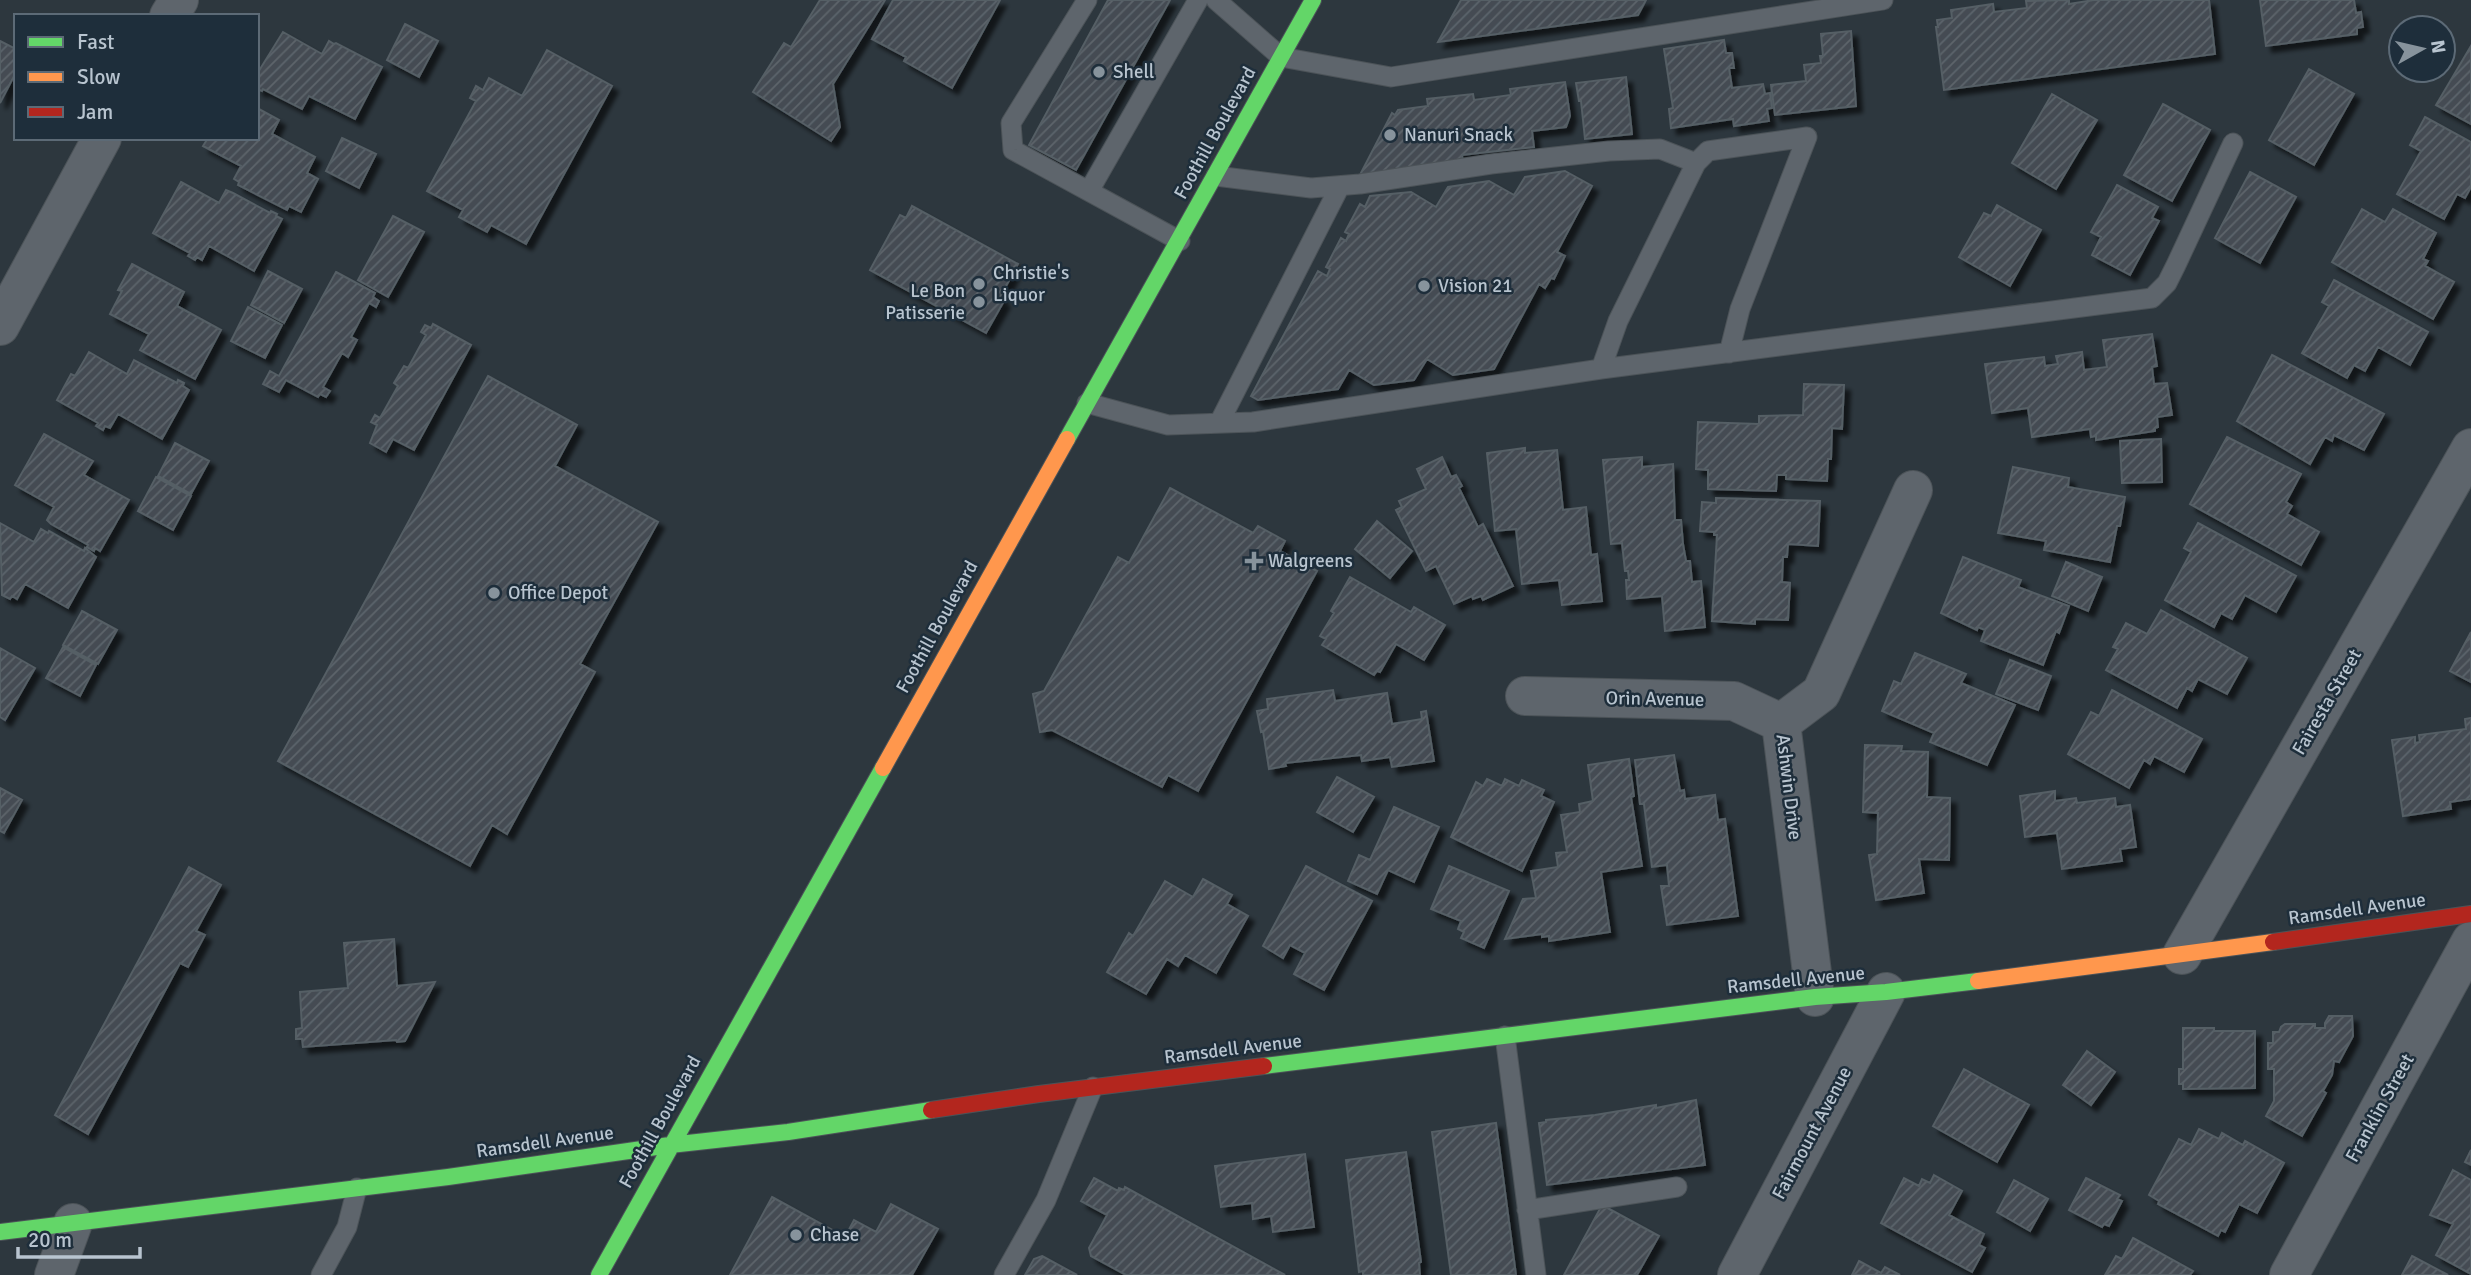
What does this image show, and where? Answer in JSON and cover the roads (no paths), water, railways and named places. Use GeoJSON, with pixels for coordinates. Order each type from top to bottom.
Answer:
{"type":"FeatureCollection","features":[{"type":"Feature","properties":{"kind":"street","name":"Foothill Boulevard"},"geometry":{"type":"LineString","coordinates":[[600,1275],[670,1145],[1313,0]]}},
{"type":"Feature","properties":{"kind":"street"},"geometry":{"type":"LineString","coordinates":[[0,326],[102,140]]}},
{"type":"Feature","properties":{"kind":"street","name":"Fairesta Street"},"geometry":{"type":"LineString","coordinates":[[2182,955],[2471,449]]}},
{"type":"Feature","properties":{"kind":"street","name":"Ashwin Drive"},"geometry":{"type":"LineString","coordinates":[[1815,997],[1781,723],[1821,693],[1913,490]]}},
{"type":"Feature","properties":{"kind":"street","name":"Orin Avenue"},"geometry":{"type":"LineString","coordinates":[[1524,696],[1734,701],[1781,723]]}},
{"type":"Feature","properties":{"kind":"street","name":"Ramsdell Avenue"},"geometry":{"type":"LineString","coordinates":[[0,1232],[788,1132],[1093,1087],[1815,997],[1886,992],[2182,955],[2471,914]]}},
{"type":"Feature","properties":{"kind":"street","name":"Franklin Street"},"geometry":{"type":"LineString","coordinates":[[2289,1275],[2471,941]]}},
{"type":"Feature","properties":{"kind":"street","name":"Fairmount Avenue"},"geometry":{"type":"LineString","coordinates":[[1737,1275],[1886,992]]}},
{"type":"Feature","properties":{"kind":"street"},"geometry":{"type":"LineString","coordinates":[[54,1275],[73,1223]]}},
{"type":"Feature","properties":{"kind":"lane"},"geometry":{"type":"LineString","coordinates":[[1087,0],[1012,123],[1013,150],[1180,240]]}},
{"type":"Feature","properties":{"kind":"lane"},"geometry":{"type":"LineString","coordinates":[[1089,191],[1198,0]]}},
{"type":"Feature","properties":{"kind":"lane"},"geometry":{"type":"LineString","coordinates":[[1216,0],[1281,57],[1391,77],[1883,0]]}},
{"type":"Feature","properties":{"kind":"lane"},"geometry":{"type":"LineString","coordinates":[[1601,369],[1618,321],[1696,163],[1708,151],[1807,137],[1741,309],[1729,353]]}},
{"type":"Feature","properties":{"kind":"lane"},"geometry":{"type":"LineString","coordinates":[[1087,403],[1168,425],[1253,422],[1601,369],[2152,298],[2167,283],[2233,143]]}},
{"type":"Feature","properties":{"kind":"lane"},"geometry":{"type":"LineString","coordinates":[[1216,176],[1311,188],[1360,184],[1491,164],[1609,151],[1660,149],[1696,163]]}},
{"type":"Feature","properties":{"kind":"lane"},"geometry":{"type":"LineString","coordinates":[[1219,423],[1340,186]]}},
{"type":"Feature","properties":{"kind":"lane"},"geometry":{"type":"LineString","coordinates":[[1504,1036],[1536,1275]]}},
{"type":"Feature","properties":{"kind":"lane"},"geometry":{"type":"LineString","coordinates":[[1004,1275],[1046,1200],[1093,1087]]}},
{"type":"Feature","properties":{"kind":"lane"},"geometry":{"type":"LineString","coordinates":[[1527,1210],[1677,1186]]}},
{"type":"Feature","properties":{"kind":"lane"},"geometry":{"type":"LineString","coordinates":[[321,1275],[347,1227],[357,1188]]}},
{"type":"Feature","properties":{"kind":"place","name":"Shell"},"geometry":{"type":"Point","coordinates":[1099,72]}},
{"type":"Feature","properties":{"kind":"place","name":"Nanuri Snack"},"geometry":{"type":"Point","coordinates":[1390,135]}},
{"type":"Feature","properties":{"kind":"place","name":"Christie's Liquor"},"geometry":{"type":"Point","coordinates":[979,284]}},
{"type":"Feature","properties":{"kind":"place","name":"Vision 21"},"geometry":{"type":"Point","coordinates":[1424,286]}},
{"type":"Feature","properties":{"kind":"place","name":"Le Bon Patisserie"},"geometry":{"type":"Point","coordinates":[979,302]}},
{"type":"Feature","properties":{"kind":"place","name":"Walgreens"},"geometry":{"type":"Point","coordinates":[1254,561]}},
{"type":"Feature","properties":{"kind":"place","name":"Office Depot"},"geometry":{"type":"Point","coordinates":[494,593]}},
{"type":"Feature","properties":{"kind":"place","name":"Chase"},"geometry":{"type":"Point","coordinates":[796,1235]}}]}
